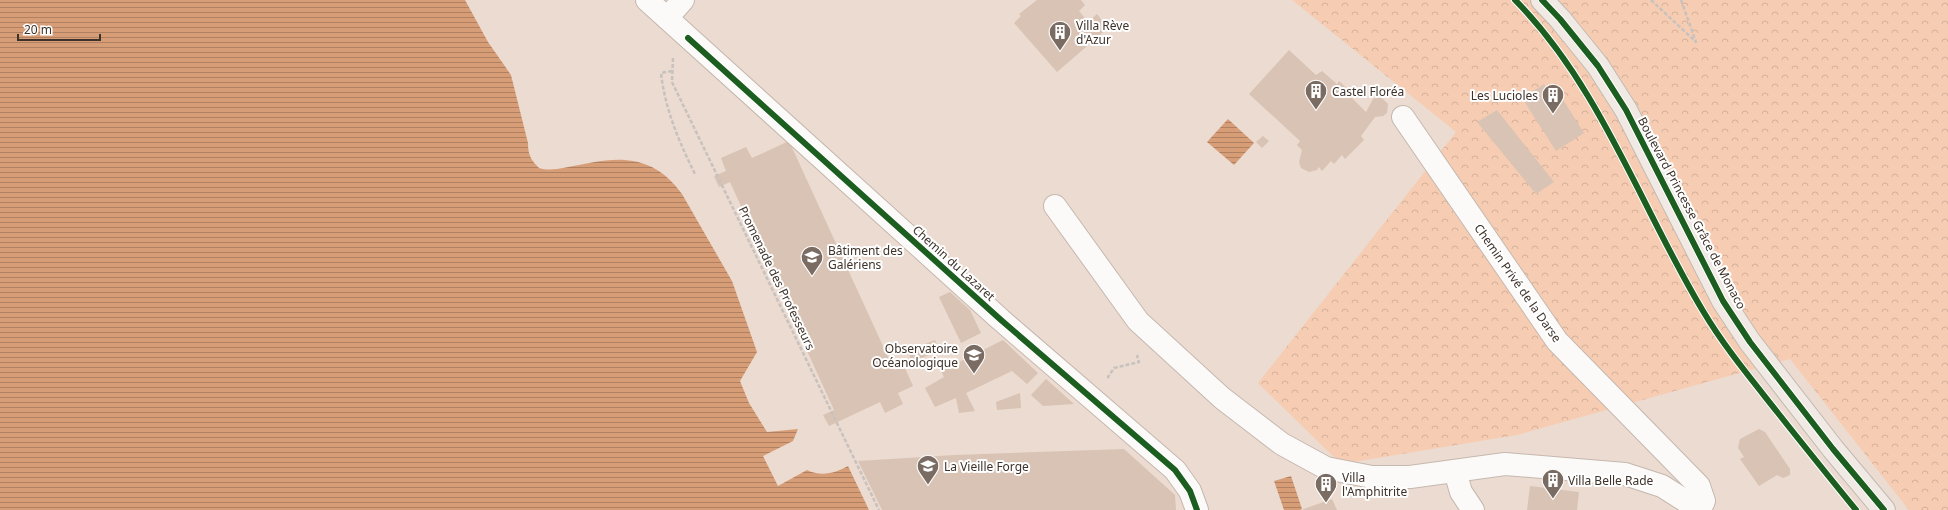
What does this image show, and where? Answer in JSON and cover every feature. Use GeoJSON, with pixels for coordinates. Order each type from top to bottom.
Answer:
{"type":"FeatureCollection","features":[{"type":"Feature","properties":{"kind":"main road","name":"Boulevard Princesse Grâce de Monaco"},"geometry":{"type":"LineString","coordinates":[[1542,0],[1560,19],[1598,66],[1626,110],[1723,301],[1750,342],[1833,449],[1884,510]]}},
{"type":"Feature","properties":{"kind":"street","name":"Chemin du Lazaret"},"geometry":{"type":"LineString","coordinates":[[647,0],[667,18],[681,45],[1175,470],[1190,490],[1197,510]]}},
{"type":"Feature","properties":{"kind":"street"},"geometry":{"type":"LineString","coordinates":[[667,18],[683,0]]}},
{"type":"Feature","properties":{"kind":"street","name":"Chemin Privé de la Darse"},"geometry":{"type":"LineString","coordinates":[[1055,206],[1138,320],[1222,398],[1282,444],[1326,468],[1372,476],[1410,477],[1505,464],[1625,474],[1662,486],[1700,509],[1704,501],[1699,486],[1557,341],[1403,117]]}},
{"type":"Feature","properties":{"kind":"street"},"geometry":{"type":"LineString","coordinates":[[1455,471],[1461,492],[1473,510]]}},
{"type":"Feature","properties":{"kind":"path"},"geometry":{"type":"LineString","coordinates":[[1651,0],[1696,42],[1681,0]]}},
{"type":"Feature","properties":{"kind":"path"},"geometry":{"type":"LineString","coordinates":[[672,71],[661,73],[664,95],[680,143],[695,174]]}},
{"type":"Feature","properties":{"kind":"path"},"geometry":{"type":"LineString","coordinates":[[1113,382],[1108,377],[1114,368],[1139,362],[1130,328],[1138,320]]}},
{"type":"Feature","properties":{"kind":"green space"},"geometry":{"type":"Polygon","coordinates":[[[1292,0],[1948,0],[1948,510],[1909,510],[1790,359],[1517,435],[1341,464],[1258,383],[1456,132],[1292,0]]]}},
{"type":"Feature","properties":{"kind":"shaded area"},"geometry":{"type":"Polygon","coordinates":[[[0,0],[465,0],[488,42],[511,75],[528,143],[529,154],[539,168],[564,168],[609,160],[636,162],[649,165],[660,172],[672,181],[682,194],[732,281],[757,352],[740,381],[749,403],[767,432],[798,429],[793,441],[763,456],[778,486],[807,470],[823,474],[838,471],[848,466],[869,510],[0,510],[0,0]]]}},
{"type":"Feature","properties":{"kind":"shaded area"},"geometry":{"type":"Polygon","coordinates":[[[1228,119],[1254,143],[1234,165],[1207,142],[1228,119]]]}},
{"type":"Feature","properties":{"kind":"shaded area"},"geometry":{"type":"Polygon","coordinates":[[[1291,476],[1302,509],[1300,510],[1284,510],[1274,481],[1291,476]]]}},
{"type":"Feature","properties":{"kind":"building","name":"Villa Rève d'Azur"},"geometry":{"type":"Polygon","coordinates":[[[1037,0],[1081,0],[1085,5],[1079,11],[1088,22],[1097,14],[1108,28],[1057,72],[1014,23],[1021,16],[1019,14],[1037,0]]]}},
{"type":"Feature","properties":{"kind":"building","name":"Castel Floréa"},"geometry":{"type":"Polygon","coordinates":[[[1289,50],[1316,75],[1322,71],[1337,84],[1339,81],[1353,94],[1351,97],[1366,112],[1373,99],[1378,97],[1382,98],[1388,104],[1387,113],[1383,116],[1375,117],[1361,136],[1364,140],[1345,159],[1342,155],[1334,164],[1331,161],[1322,171],[1319,167],[1317,170],[1309,172],[1301,168],[1299,162],[1302,150],[1297,145],[1300,141],[1249,94],[1289,50]]]}},
{"type":"Feature","properties":{"kind":"building","name":"Les Lucioles"},"geometry":{"type":"Polygon","coordinates":[[[1544,84],[1548,90],[1555,87],[1584,133],[1556,151],[1522,98],[1544,84]]]}},
{"type":"Feature","properties":{"kind":"building"},"geometry":{"type":"Polygon","coordinates":[[[1497,110],[1554,182],[1536,194],[1477,122],[1497,110]]]}},
{"type":"Feature","properties":{"kind":"building"},"geometry":{"type":"Polygon","coordinates":[[[1263,136],[1269,141],[1262,148],[1256,142],[1263,136]]]}},
{"type":"Feature","properties":{"kind":"building","name":"Bâtiment des Galériens"},"geometry":{"type":"Polygon","coordinates":[[[789,141],[894,370],[904,366],[913,386],[898,393],[903,404],[885,413],[880,402],[829,426],[823,415],[834,410],[730,182],[719,187],[714,176],[726,171],[721,158],[746,147],[752,158],[789,141]]]}},
{"type":"Feature","properties":{"kind":"building"},"geometry":{"type":"Polygon","coordinates":[[[950,292],[970,310],[981,333],[961,343],[939,297],[950,292]]]}},
{"type":"Feature","properties":{"kind":"building"},"geometry":{"type":"Polygon","coordinates":[[[935,340],[939,350],[912,363],[908,351],[935,340]]]}},
{"type":"Feature","properties":{"kind":"building","name":"Observatoire Océanologique"},"geometry":{"type":"Polygon","coordinates":[[[1003,340],[1038,373],[1027,384],[1012,371],[966,393],[975,411],[959,413],[956,398],[935,407],[925,388],[944,377],[941,371],[1003,340]]]}},
{"type":"Feature","properties":{"kind":"building"},"geometry":{"type":"Polygon","coordinates":[[[1046,379],[1074,404],[1043,406],[1031,395],[1046,379]]]}},
{"type":"Feature","properties":{"kind":"building"},"geometry":{"type":"Polygon","coordinates":[[[1020,393],[1021,408],[997,410],[996,402],[1020,393]]]}},
{"type":"Feature","properties":{"kind":"building"},"geometry":{"type":"Polygon","coordinates":[[[1759,429],[1765,432],[1790,469],[1790,475],[1783,478],[1777,475],[1759,486],[1740,459],[1744,457],[1738,448],[1740,439],[1759,429]]]}},
{"type":"Feature","properties":{"kind":"building"},"geometry":{"type":"Polygon","coordinates":[[[1124,449],[1175,495],[1176,510],[882,510],[858,461],[955,455],[1124,449]]]}},
{"type":"Feature","properties":{"kind":"building","name":"Villa Belle Rade"},"geometry":{"type":"Polygon","coordinates":[[[1530,486],[1579,492],[1577,510],[1527,510],[1530,486]]]}},
{"type":"Feature","properties":{"kind":"building","name":"Villa l'Amphitrite"},"geometry":{"type":"Polygon","coordinates":[[[1332,499],[1337,510],[1301,510],[1332,499]]]}},
{"type":"Feature","properties":{"kind":"cycle path"},"geometry":{"type":"LineString","coordinates":[[1515,0],[1545,34],[1572,71],[1596,109],[1681,272],[1711,325],[1749,376],[1856,510]]}},
{"type":"Feature","properties":{"kind":"cycle path"},"geometry":{"type":"LineString","coordinates":[[1542,0],[1560,19],[1598,66],[1626,110],[1723,301],[1750,342],[1833,449],[1884,510]]}},
{"type":"Feature","properties":{"kind":"cycle path"},"geometry":{"type":"LineString","coordinates":[[688,38],[1001,320],[1175,470],[1190,491],[1197,510]]}},
{"type":"Feature","properties":{"kind":"place","name":"Villa Rève d'Azur"},"geometry":{"type":"Point","coordinates":[1060,52]}},
{"type":"Feature","properties":{"kind":"place","name":"Castel Floréa"},"geometry":{"type":"Point","coordinates":[1316,110]}},
{"type":"Feature","properties":{"kind":"place","name":"Les Lucioles"},"geometry":{"type":"Point","coordinates":[1553,114]}},
{"type":"Feature","properties":{"kind":"place","name":"Bâtiment des Galériens"},"geometry":{"type":"Point","coordinates":[812,276]}},
{"type":"Feature","properties":{"kind":"place","name":"Observatoire Océanologique"},"geometry":{"type":"Point","coordinates":[974,374]}},
{"type":"Feature","properties":{"kind":"place","name":"La Vieille Forge"},"geometry":{"type":"Point","coordinates":[928,486]}},
{"type":"Feature","properties":{"kind":"place","name":"Villa Belle Rade"},"geometry":{"type":"Point","coordinates":[1553,500]}},
{"type":"Feature","properties":{"kind":"place","name":"Villa l'Amphitrite"},"geometry":{"type":"Point","coordinates":[1326,504]}}]}
